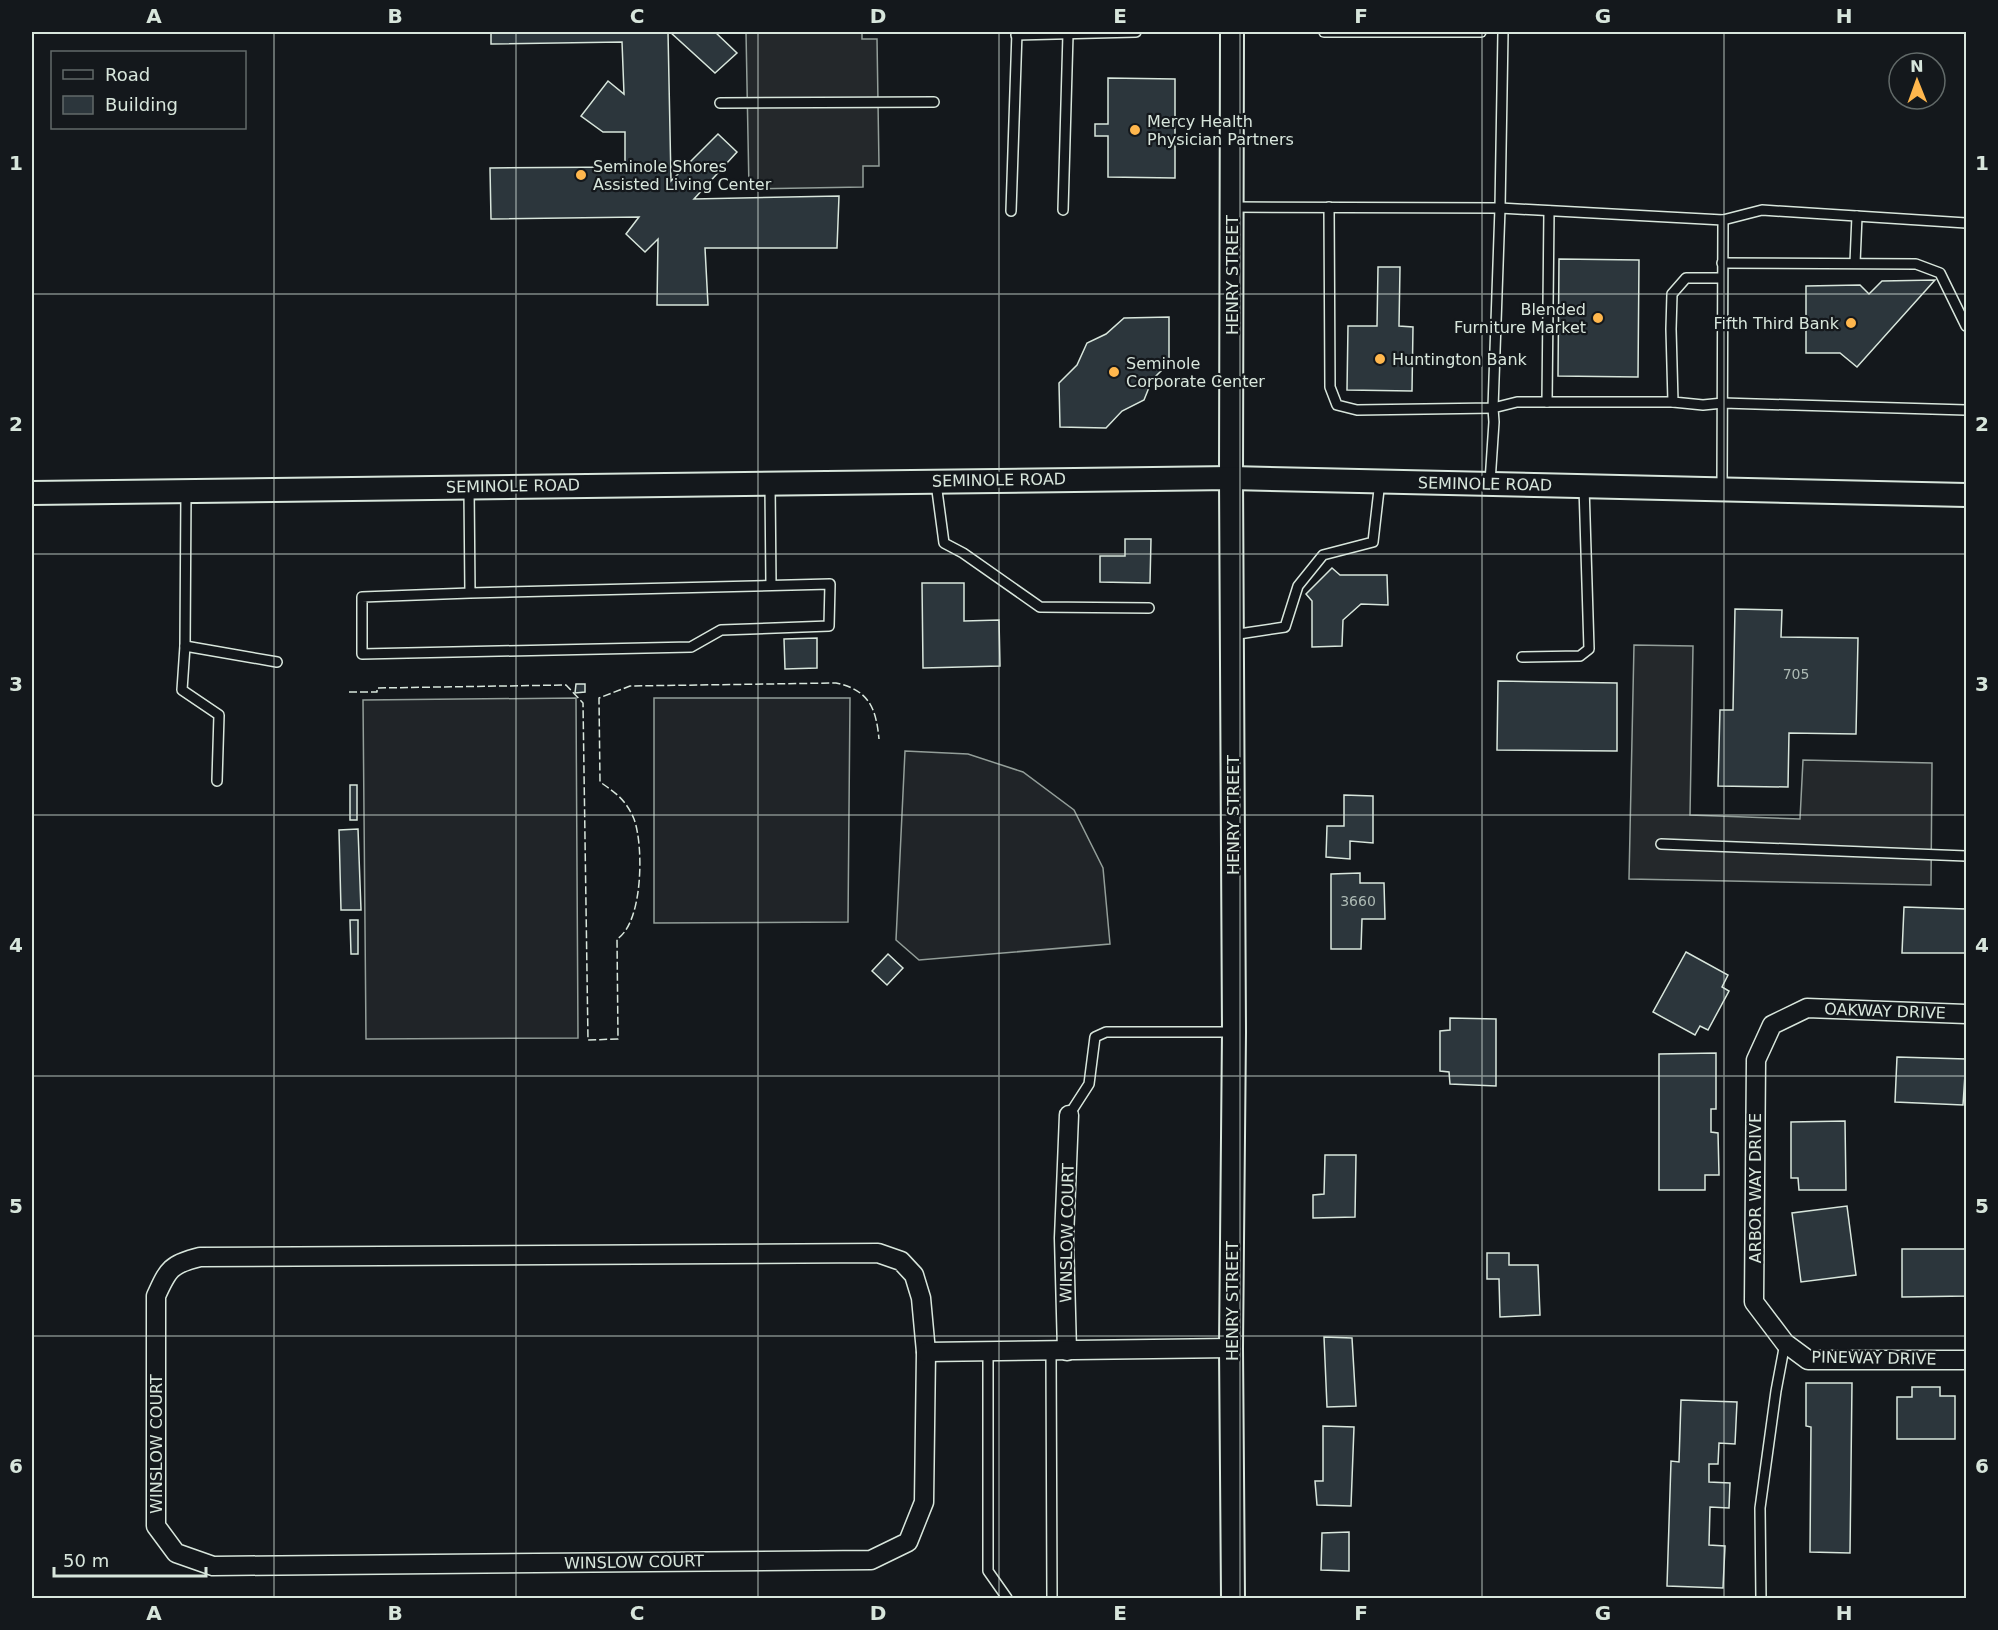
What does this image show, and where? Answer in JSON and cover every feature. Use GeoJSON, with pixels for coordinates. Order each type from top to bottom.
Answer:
{"type":"FeatureCollection","features":[{"type":"Feature","properties":{"kind":"street","name":"HENRY STREET"},"geometry":{"type":"LineString","coordinates":[[1232,32],[1231,478],[1234,1032],[1231,1348],[1233,1599]]}},
{"type":"Feature","properties":{"kind":"street","name":"SEMINOLE ROAD"},"geometry":{"type":"LineString","coordinates":[[32,493],[1231,478],[1966,495]]}},
{"type":"Feature","properties":{"kind":"street","name":"OAKWAY DRIVE"},"geometry":{"type":"LineString","coordinates":[[1772,1025],[1808,1008],[1966,1014]]}},
{"type":"Feature","properties":{"kind":"street","name":"ARBOR WAY DRIVE"},"geometry":{"type":"LineString","coordinates":[[1772,1025],[1756,1060],[1754,1302],[1785,1343]]}},
{"type":"Feature","properties":{"kind":"street","name":"WINSLOW COURT"},"geometry":{"type":"LineString","coordinates":[[1059,1351],[1069,1114]]}},
{"type":"Feature","properties":{"kind":"street","name":"WINSLOW COURT"},"geometry":{"type":"LineString","coordinates":[[878,1253],[901,1261],[914,1275],[921,1298],[926,1352],[924,1502],[908,1542],[871,1560],[213,1566],[176,1553],[156,1526],[156,1296],[165,1276],[178,1262],[200,1257],[878,1253]]}},
{"type":"Feature","properties":{"kind":"street","name":"PINEWAY DRIVE"},"geometry":{"type":"LineString","coordinates":[[1785,1343],[1808,1360],[1966,1360]]}},
{"type":"Feature","properties":{"kind":"street"},"geometry":{"type":"LineString","coordinates":[[926,1352],[1231,1348]]}},
{"type":"Feature","properties":{"kind":"lane"},"geometry":{"type":"LineString","coordinates":[[1011,211],[1017,33],[1136,32]]}},
{"type":"Feature","properties":{"kind":"lane"},"geometry":{"type":"LineString","coordinates":[[1324,32],[1481,32]]}},
{"type":"Feature","properties":{"kind":"lane"},"geometry":{"type":"LineString","coordinates":[[1490,484],[1494,422],[1503,32]]}},
{"type":"Feature","properties":{"kind":"lane"},"geometry":{"type":"LineString","coordinates":[[1063,210],[1068,34]]}},
{"type":"Feature","properties":{"kind":"lane"},"geometry":{"type":"LineString","coordinates":[[720,103],[934,102]]}},
{"type":"Feature","properties":{"kind":"lane"},"geometry":{"type":"LineString","coordinates":[[1232,207],[1500,208],[1723,220],[1762,210],[1966,223]]}},
{"type":"Feature","properties":{"kind":"lane"},"geometry":{"type":"LineString","coordinates":[[1329,207],[1330,387],[1337,405],[1357,410],[1493,408],[1517,402],[1673,402],[1703,405],[1966,410]]}},
{"type":"Feature","properties":{"kind":"lane"},"geometry":{"type":"LineString","coordinates":[[1547,402],[1549,211]]}},
{"type":"Feature","properties":{"kind":"lane"},"geometry":{"type":"LineString","coordinates":[[1855,262],[1857,216]]}},
{"type":"Feature","properties":{"kind":"lane"},"geometry":{"type":"LineString","coordinates":[[1722,489],[1723,220]]}},
{"type":"Feature","properties":{"kind":"lane"},"geometry":{"type":"LineString","coordinates":[[1722,263],[1916,264],[1940,273],[1966,326]]}},
{"type":"Feature","properties":{"kind":"lane"},"geometry":{"type":"LineString","coordinates":[[1673,402],[1672,294],[1686,278],[1722,278]]}},
{"type":"Feature","properties":{"kind":"lane"},"geometry":{"type":"LineString","coordinates":[[936,481],[944,543],[963,553],[1040,607],[1149,608]]}},
{"type":"Feature","properties":{"kind":"lane"},"geometry":{"type":"LineString","coordinates":[[1232,635],[1285,627],[1298,586],[1323,555],[1373,542],[1380,481]]}},
{"type":"Feature","properties":{"kind":"lane"},"geometry":{"type":"LineString","coordinates":[[770,483],[771,585]]}},
{"type":"Feature","properties":{"kind":"lane"},"geometry":{"type":"LineString","coordinates":[[1522,657],[1580,656],[1588,649],[1584,486]]}},
{"type":"Feature","properties":{"kind":"lane"},"geometry":{"type":"LineString","coordinates":[[469,487],[470,592]]}},
{"type":"Feature","properties":{"kind":"lane"},"geometry":{"type":"LineString","coordinates":[[186,491],[185,646],[182,690],[219,715],[217,782]]}},
{"type":"Feature","properties":{"kind":"lane"},"geometry":{"type":"LineString","coordinates":[[830,584],[829,626],[721,630],[691,647],[362,654],[362,597],[470,592],[830,584]]}},
{"type":"Feature","properties":{"kind":"lane"},"geometry":{"type":"LineString","coordinates":[[185,646],[277,662]]}},
{"type":"Feature","properties":{"kind":"lane"},"geometry":{"type":"LineString","coordinates":[[1661,844],[1966,856]]}},
{"type":"Feature","properties":{"kind":"lane"},"geometry":{"type":"LineString","coordinates":[[1069,1114],[1089,1084],[1095,1037],[1106,1032],[1234,1032]]}},
{"type":"Feature","properties":{"kind":"lane"},"geometry":{"type":"LineString","coordinates":[[1761,1599],[1760,1508],[1785,1343]]}},
{"type":"Feature","properties":{"kind":"lane"},"geometry":{"type":"LineString","coordinates":[[1052,1599],[1059,1351]]}},
{"type":"Feature","properties":{"kind":"lane"},"geometry":{"type":"LineString","coordinates":[[988,1352],[988,1572],[1007,1599]]}},
{"type":"Feature","properties":{"kind":"shaded area"},"geometry":{"type":"Polygon","coordinates":[[[746,32],[862,32],[862,39],[877,39],[879,166],[863,166],[863,187],[749,189],[746,32]]]}},
{"type":"Feature","properties":{"kind":"shaded area"},"geometry":{"type":"Polygon","coordinates":[[[1634,645],[1693,646],[1690,815],[1800,819],[1803,760],[1932,763],[1931,885],[1629,879],[1634,645]]]}},
{"type":"Feature","properties":{"kind":"shaded area"},"geometry":{"type":"Polygon","coordinates":[[[576,698],[578,1038],[366,1039],[363,700],[576,698]]]}},
{"type":"Feature","properties":{"kind":"shaded area"},"geometry":{"type":"Polygon","coordinates":[[[654,698],[850,698],[848,922],[654,923],[654,698]]]}},
{"type":"Feature","properties":{"kind":"shaded area"},"geometry":{"type":"Polygon","coordinates":[[[905,751],[968,754],[1023,772],[1074,810],[1103,868],[1110,944],[919,960],[896,940],[905,751]]]}},
{"type":"Feature","properties":{"kind":"building","name":"Seminole Shores Assisted Living Center"},"geometry":{"type":"Polygon","coordinates":[[[491,32],[668,32],[671,181],[718,134],[737,152],[694,199],[839,196],[837,248],[705,248],[708,305],[657,305],[658,239],[645,252],[626,234],[639,217],[491,219],[490,168],[625,167],[625,132],[603,132],[581,116],[608,81],[624,94],[622,42],[491,44],[491,32]]]}},
{"type":"Feature","properties":{"kind":"building"},"geometry":{"type":"Polygon","coordinates":[[[670,32],[715,32],[737,53],[715,73],[670,32]]]}},
{"type":"Feature","properties":{"kind":"building","name":"Mercy Health Physician Partners"},"geometry":{"type":"Polygon","coordinates":[[[1108,78],[1175,79],[1175,178],[1108,177],[1108,136],[1095,136],[1095,124],[1108,124],[1108,78]]]}},
{"type":"Feature","properties":{"kind":"building","name":"Blended Furniture Market"},"geometry":{"type":"Polygon","coordinates":[[[1559,259],[1639,260],[1638,377],[1558,376],[1559,259]]]}},
{"type":"Feature","properties":{"kind":"building","name":"Huntington Bank"},"geometry":{"type":"Polygon","coordinates":[[[1378,267],[1400,267],[1399,326],[1413,327],[1412,391],[1347,390],[1348,326],[1377,326],[1378,267]]]}},
{"type":"Feature","properties":{"kind":"building","name":"Fifth Third Bank"},"geometry":{"type":"Polygon","coordinates":[[[1935,280],[1857,367],[1840,353],[1806,353],[1806,286],[1860,285],[1869,294],[1882,281],[1935,280]]]}},
{"type":"Feature","properties":{"kind":"building","name":"Seminole Corporate Center"},"geometry":{"type":"Polygon","coordinates":[[[1169,317],[1169,363],[1152,380],[1144,400],[1122,411],[1106,428],[1060,427],[1059,383],[1077,365],[1087,343],[1106,334],[1124,318],[1169,317]]]}},
{"type":"Feature","properties":{"kind":"building"},"geometry":{"type":"Polygon","coordinates":[[[1125,539],[1151,539],[1150,583],[1100,582],[1100,556],[1125,556],[1125,539]]]}},
{"type":"Feature","properties":{"kind":"building"},"geometry":{"type":"Polygon","coordinates":[[[1332,568],[1340,575],[1387,575],[1388,605],[1361,604],[1343,620],[1342,646],[1312,647],[1312,601],[1306,594],[1332,568]]]}},
{"type":"Feature","properties":{"kind":"building"},"geometry":{"type":"Polygon","coordinates":[[[922,583],[964,583],[964,621],[999,620],[1000,666],[923,668],[922,583]]]}},
{"type":"Feature","properties":{"kind":"building"},"geometry":{"type":"Polygon","coordinates":[[[1735,609],[1782,610],[1781,637],[1858,638],[1856,734],[1789,733],[1788,787],[1718,786],[1720,710],[1733,710],[1735,609]]]}},
{"type":"Feature","properties":{"kind":"building"},"geometry":{"type":"Polygon","coordinates":[[[817,638],[817,668],[785,669],[784,639],[817,638]]]}},
{"type":"Feature","properties":{"kind":"building"},"geometry":{"type":"Polygon","coordinates":[[[1498,681],[1617,683],[1617,751],[1497,750],[1498,681]]]}},
{"type":"Feature","properties":{"kind":"building"},"geometry":{"type":"Polygon","coordinates":[[[576,684],[585,684],[585,692],[575,693],[576,684]]]}},
{"type":"Feature","properties":{"kind":"building"},"geometry":{"type":"Polygon","coordinates":[[[350,785],[357,785],[357,820],[350,820],[350,785]]]}},
{"type":"Feature","properties":{"kind":"building"},"geometry":{"type":"Polygon","coordinates":[[[1344,795],[1373,796],[1373,843],[1350,841],[1350,859],[1326,857],[1327,826],[1344,826],[1344,795]]]}},
{"type":"Feature","properties":{"kind":"building"},"geometry":{"type":"Polygon","coordinates":[[[358,829],[361,910],[341,910],[339,830],[358,829]]]}},
{"type":"Feature","properties":{"kind":"building"},"geometry":{"type":"Polygon","coordinates":[[[1360,873],[1360,883],[1384,883],[1385,919],[1362,919],[1361,949],[1331,949],[1331,874],[1360,873]]]}},
{"type":"Feature","properties":{"kind":"building"},"geometry":{"type":"Polygon","coordinates":[[[1904,907],[1966,909],[1966,953],[1902,953],[1904,907]]]}},
{"type":"Feature","properties":{"kind":"building"},"geometry":{"type":"Polygon","coordinates":[[[350,920],[358,920],[358,954],[351,954],[350,920]]]}},
{"type":"Feature","properties":{"kind":"building"},"geometry":{"type":"Polygon","coordinates":[[[1686,952],[1728,975],[1722,987],[1729,991],[1708,1030],[1700,1026],[1695,1035],[1653,1012],[1686,952]]]}},
{"type":"Feature","properties":{"kind":"building"},"geometry":{"type":"Polygon","coordinates":[[[888,954],[903,968],[887,985],[872,971],[888,954]]]}},
{"type":"Feature","properties":{"kind":"building"},"geometry":{"type":"Polygon","coordinates":[[[1450,1018],[1496,1019],[1496,1086],[1450,1084],[1449,1072],[1440,1071],[1440,1031],[1450,1030],[1450,1018]]]}},
{"type":"Feature","properties":{"kind":"building"},"geometry":{"type":"Polygon","coordinates":[[[1716,1053],[1716,1109],[1711,1109],[1711,1132],[1718,1133],[1719,1175],[1705,1175],[1705,1190],[1659,1190],[1659,1054],[1716,1053]]]}},
{"type":"Feature","properties":{"kind":"building"},"geometry":{"type":"Polygon","coordinates":[[[1897,1057],[1966,1059],[1963,1105],[1895,1102],[1897,1057]]]}},
{"type":"Feature","properties":{"kind":"building"},"geometry":{"type":"Polygon","coordinates":[[[1845,1121],[1846,1190],[1799,1190],[1798,1178],[1791,1178],[1791,1122],[1845,1121]]]}},
{"type":"Feature","properties":{"kind":"building"},"geometry":{"type":"Polygon","coordinates":[[[1325,1155],[1356,1155],[1355,1217],[1313,1218],[1313,1195],[1324,1194],[1325,1155]]]}},
{"type":"Feature","properties":{"kind":"building"},"geometry":{"type":"Polygon","coordinates":[[[1847,1206],[1856,1275],[1801,1282],[1792,1213],[1847,1206]]]}},
{"type":"Feature","properties":{"kind":"building"},"geometry":{"type":"Polygon","coordinates":[[[1902,1249],[1966,1249],[1966,1296],[1902,1297],[1902,1249]]]}},
{"type":"Feature","properties":{"kind":"building"},"geometry":{"type":"Polygon","coordinates":[[[1487,1253],[1509,1253],[1509,1265],[1538,1265],[1540,1315],[1500,1317],[1499,1279],[1487,1279],[1487,1253]]]}},
{"type":"Feature","properties":{"kind":"building"},"geometry":{"type":"Polygon","coordinates":[[[1324,1337],[1352,1338],[1356,1406],[1327,1407],[1324,1337]]]}},
{"type":"Feature","properties":{"kind":"building"},"geometry":{"type":"Polygon","coordinates":[[[1806,1383],[1852,1383],[1850,1553],[1810,1552],[1811,1427],[1806,1426],[1806,1383]]]}},
{"type":"Feature","properties":{"kind":"building"},"geometry":{"type":"Polygon","coordinates":[[[1912,1387],[1940,1387],[1940,1396],[1955,1396],[1955,1439],[1897,1439],[1897,1397],[1912,1397],[1912,1387]]]}},
{"type":"Feature","properties":{"kind":"building"},"geometry":{"type":"Polygon","coordinates":[[[1681,1400],[1737,1402],[1735,1444],[1719,1443],[1718,1464],[1709,1464],[1709,1482],[1730,1483],[1729,1508],[1710,1507],[1709,1545],[1725,1546],[1723,1588],[1667,1586],[1671,1461],[1679,1462],[1681,1400]]]}},
{"type":"Feature","properties":{"kind":"building"},"geometry":{"type":"Polygon","coordinates":[[[1323,1426],[1354,1427],[1351,1506],[1317,1505],[1315,1481],[1323,1481],[1323,1426]]]}},
{"type":"Feature","properties":{"kind":"building"},"geometry":{"type":"Polygon","coordinates":[[[1349,1532],[1349,1571],[1321,1570],[1322,1533],[1349,1532]]]}},
{"type":"Feature","properties":{"kind":"fence"},"geometry":{"type":"LineString","coordinates":[[349,692],[377,692],[377,688],[566,685],[583,703],[588,1040],[618,1039],[617,939],[626,930],[632,917],[640,865],[637,831],[631,812],[620,798],[600,782],[599,698],[630,686],[836,683],[856,690],[869,702],[876,718],[879,739]]}},
{"type":"Feature","properties":{"kind":"place","name":"Mercy Health Physician Partners"},"geometry":{"type":"Point","coordinates":[1135,130]}},
{"type":"Feature","properties":{"kind":"place","name":"Seminole Shores Assisted Living Center"},"geometry":{"type":"Point","coordinates":[581,175]}},
{"type":"Feature","properties":{"kind":"place","name":"Blended Furniture Market"},"geometry":{"type":"Point","coordinates":[1598,318]}},
{"type":"Feature","properties":{"kind":"place","name":"Fifth Third Bank"},"geometry":{"type":"Point","coordinates":[1851,323]}},
{"type":"Feature","properties":{"kind":"place","name":"Huntington Bank"},"geometry":{"type":"Point","coordinates":[1380,359]}},
{"type":"Feature","properties":{"kind":"place","name":"Seminole Corporate Center"},"geometry":{"type":"Point","coordinates":[1114,372]}}]}
